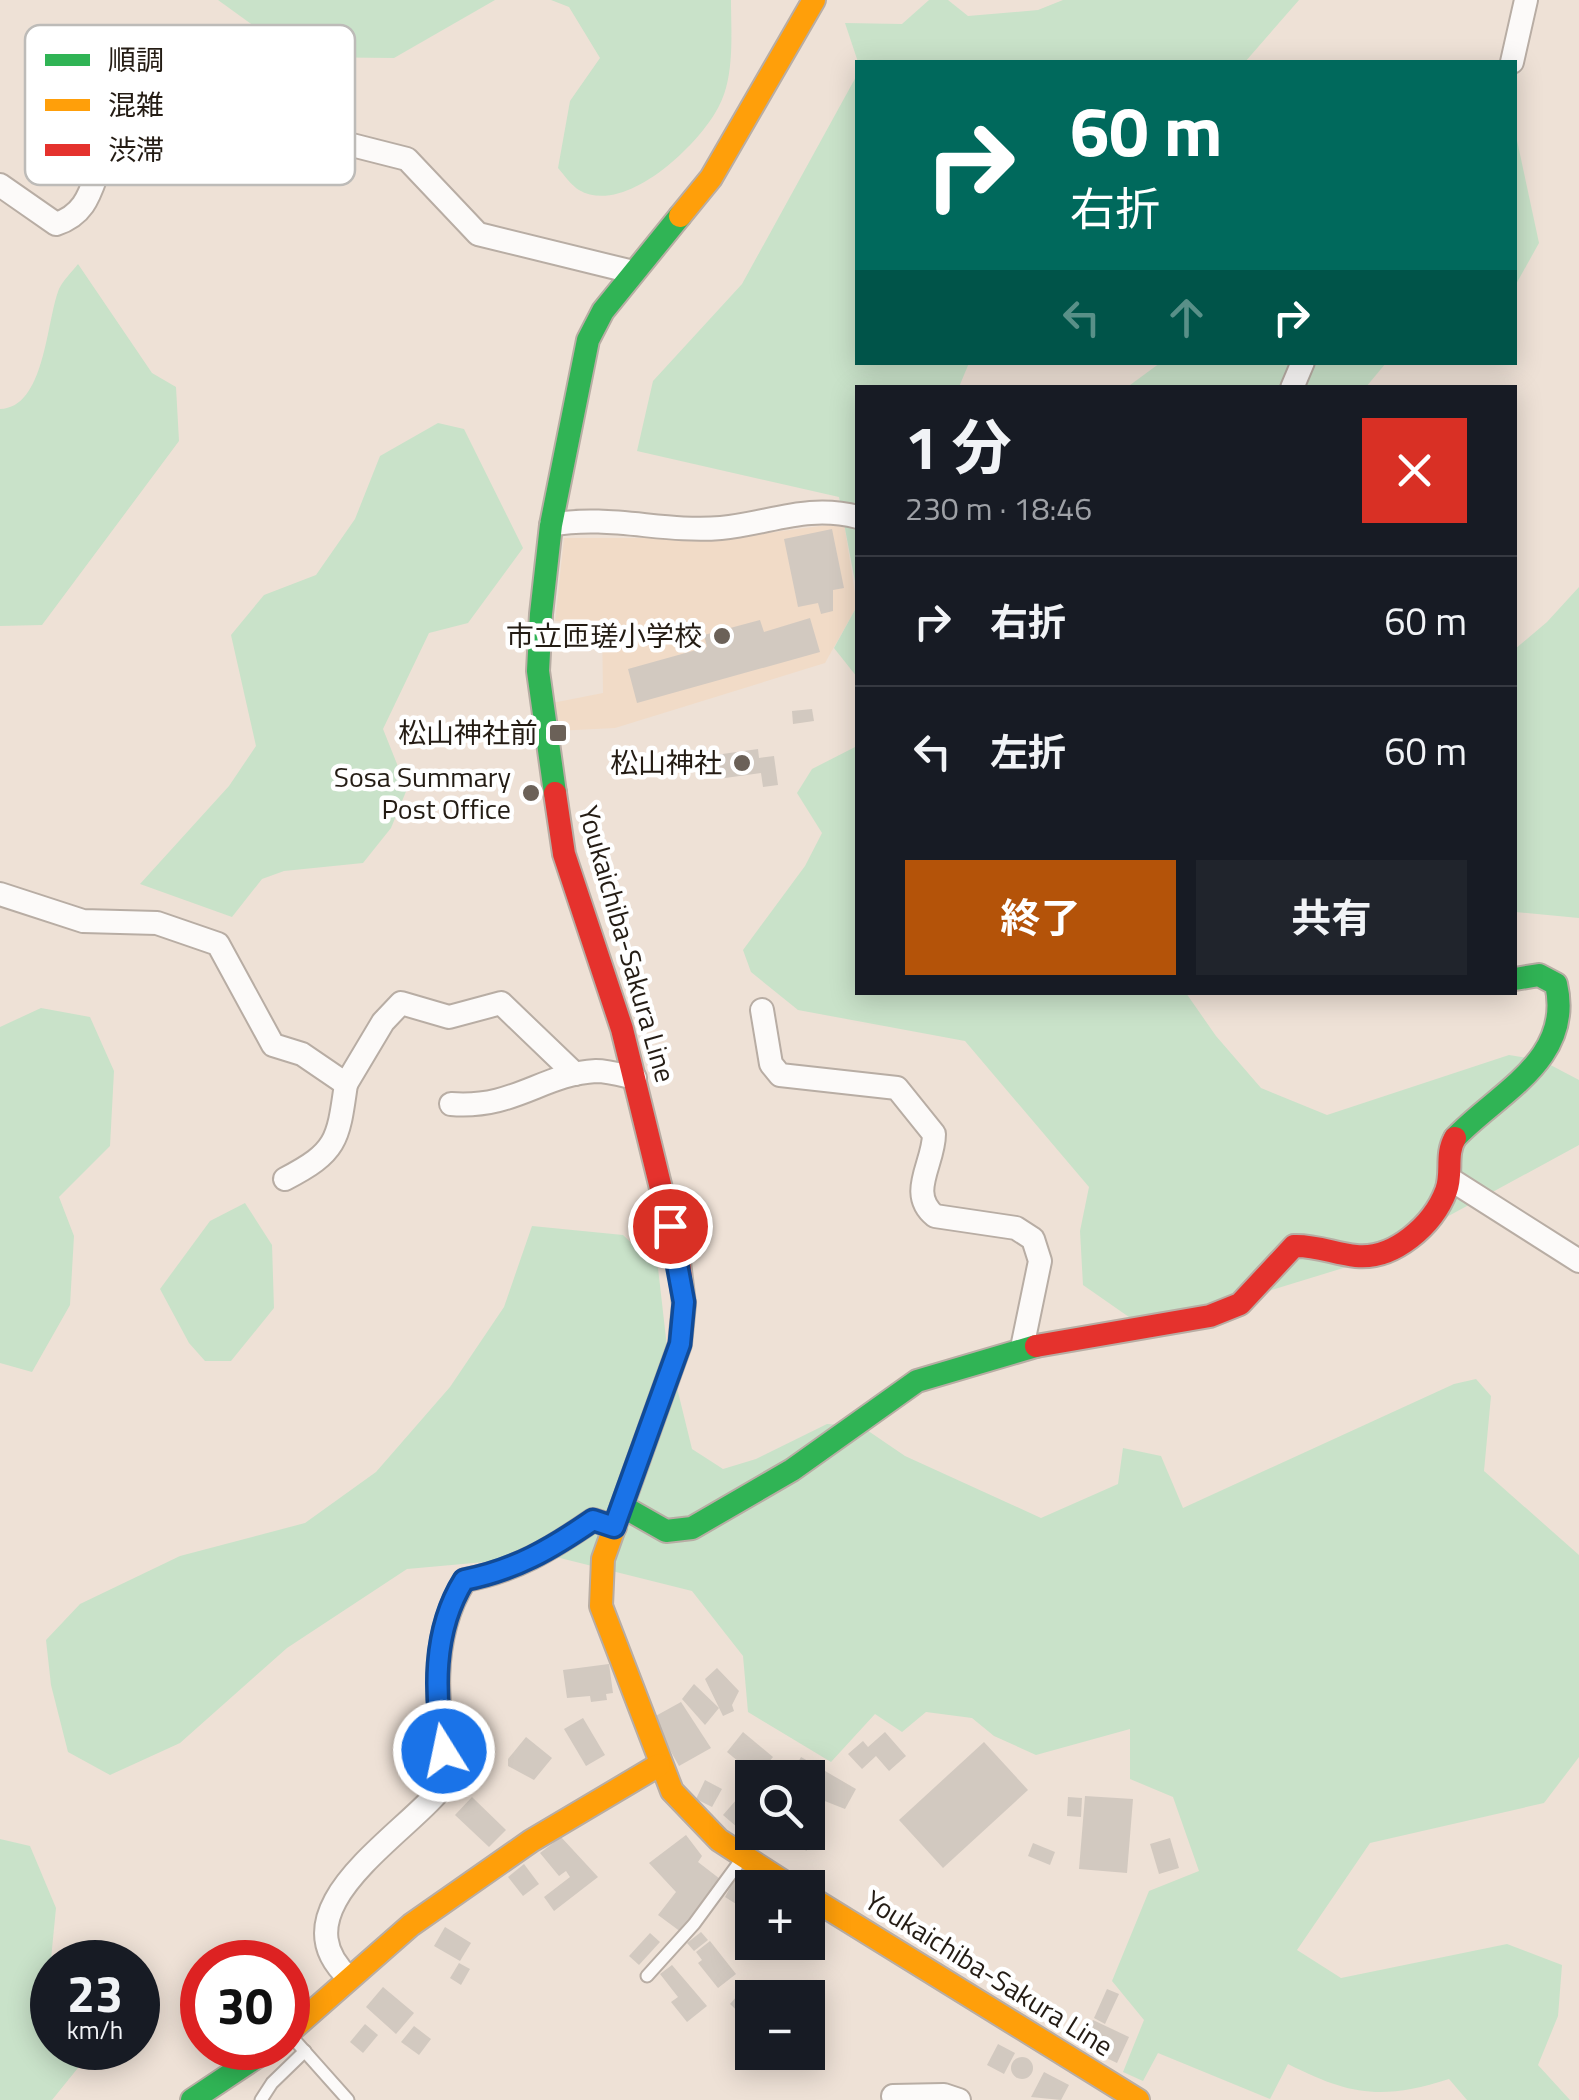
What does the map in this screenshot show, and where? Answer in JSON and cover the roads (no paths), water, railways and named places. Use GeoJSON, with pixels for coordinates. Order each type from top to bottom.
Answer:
{"type":"FeatureCollection","features":[{"type":"Feature","properties":{"kind":"main road","name":"Youkaichiba-Sakura Line"},"geometry":{"type":"LineString","coordinates":[[764,1870],[689,1812],[659,1764],[601,1606],[603,1559],[672,1370],[684,1321],[679,1262],[622,1029],[584,925],[558,826],[538,671],[552,526],[588,340],[603,311],[711,178],[814,0]]}},
{"type":"Feature","properties":{"kind":"main road"},"geometry":{"type":"LineString","coordinates":[[618,1516],[666,1531],[692,1528],[792,1470],[879,1404],[918,1381],[1022,1348],[1210,1316],[1240,1304],[1294,1246],[1314,1244],[1366,1258],[1404,1244],[1420,1228],[1450,1179],[1448,1151],[1452,1142],[1529,1081],[1548,1046],[1558,1008],[1556,984],[1539,975],[1517,978]]}},
{"type":"Feature","properties":{"kind":"main road"},"geometry":{"type":"LineString","coordinates":[[310,2013],[411,1925],[502,1860],[659,1764]]}},
{"type":"Feature","properties":{"kind":"main road","name":"Youkaichiba-Sakura Line"},"geometry":{"type":"LineString","coordinates":[[825,1907],[1123,2097]]}},
{"type":"Feature","properties":{"kind":"main road"},"geometry":{"type":"LineString","coordinates":[[192,2100],[237,2070]]}},
{"type":"Feature","properties":{"kind":"street"},"geometry":{"type":"LineString","coordinates":[[1512,60],[1526,0]]}},
{"type":"Feature","properties":{"kind":"street"},"geometry":{"type":"LineString","coordinates":[[355,146],[407,159],[478,234],[633,272]]}},
{"type":"Feature","properties":{"kind":"street"},"geometry":{"type":"LineString","coordinates":[[0,185],[56,224],[69,220],[87,204],[94,185]]}},
{"type":"Feature","properties":{"kind":"street"},"geometry":{"type":"LineString","coordinates":[[552,526],[581,519],[719,528],[826,508],[855,516]]}},
{"type":"Feature","properties":{"kind":"street"},"geometry":{"type":"LineString","coordinates":[[0,894],[83,921],[157,923],[218,944],[273,1046],[302,1054],[346,1084]]}},
{"type":"Feature","properties":{"kind":"street"},"geometry":{"type":"LineString","coordinates":[[285,1179],[322,1160],[339,1130],[346,1084],[383,1022],[400,1004],[449,1017],[501,1003],[575,1074]]}},
{"type":"Feature","properties":{"kind":"street"},"geometry":{"type":"LineString","coordinates":[[762,1010],[771,1064],[780,1075],[896,1088],[904,1093],[934,1134],[920,1194],[927,1210],[935,1216],[1016,1228],[1032,1239],[1040,1261],[1022,1348]]}},
{"type":"Feature","properties":{"kind":"street"},"geometry":{"type":"LineString","coordinates":[[451,1104],[484,1107],[575,1074],[600,1071],[634,1078]]}},
{"type":"Feature","properties":{"kind":"street"},"geometry":{"type":"LineString","coordinates":[[1450,1179],[1579,1261]]}},
{"type":"Feature","properties":{"kind":"street"},"geometry":{"type":"LineString","coordinates":[[349,1978],[330,1960],[325,1928],[330,1912],[386,1839],[436,1798],[449,1778],[435,1699],[449,1604],[464,1580],[500,1573],[543,1554],[593,1520],[618,1516]]}},
{"type":"Feature","properties":{"kind":"street"},"geometry":{"type":"LineString","coordinates":[[893,2096],[944,2095],[958,2100]]}},
{"type":"Feature","properties":{"kind":"lane"},"geometry":{"type":"LineString","coordinates":[[646,1976],[694,1924],[743,1857]]}},
{"type":"Feature","properties":{"kind":"lane"},"geometry":{"type":"LineString","coordinates":[[310,2057],[348,2100]]}},
{"type":"Feature","properties":{"kind":"lane"},"geometry":{"type":"LineString","coordinates":[[262,2100],[285,2070]]}},
{"type":"Feature","properties":{"kind":"place","name":"市立匝瑳小学校"},"geometry":{"type":"Point","coordinates":[722,636]}},
{"type":"Feature","properties":{"kind":"place","name":"松山神社前"},"geometry":{"type":"Point","coordinates":[558,733]}},
{"type":"Feature","properties":{"kind":"place","name":"松山神社"},"geometry":{"type":"Point","coordinates":[742,763]}},
{"type":"Feature","properties":{"kind":"place","name":"Sosa Summary Post Office"},"geometry":{"type":"Point","coordinates":[531,793]}}]}
